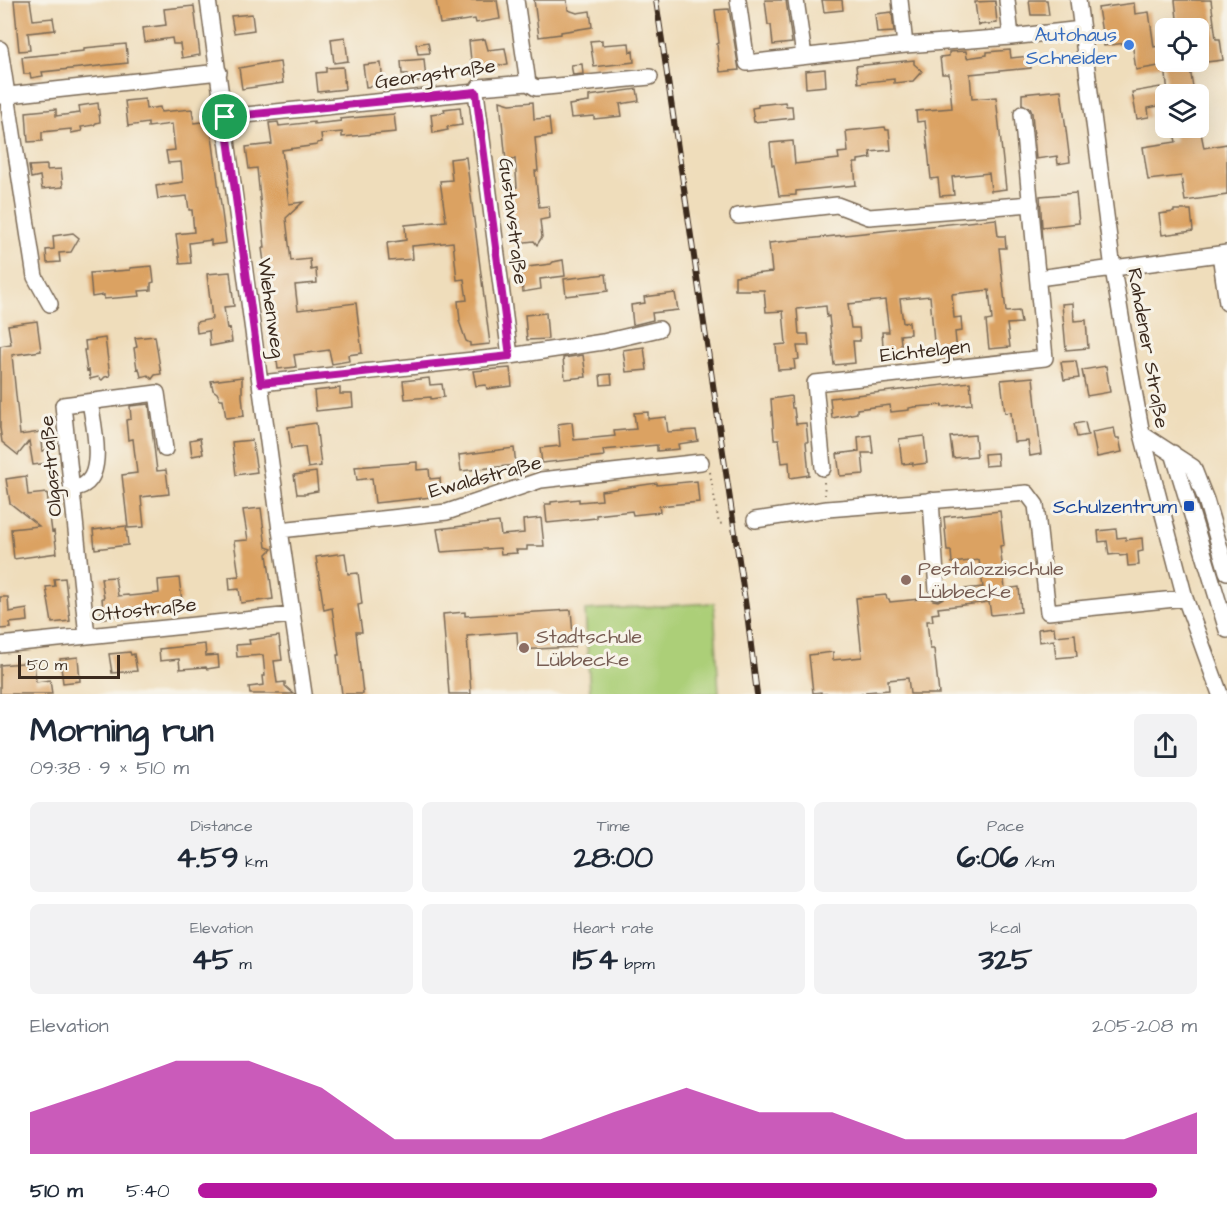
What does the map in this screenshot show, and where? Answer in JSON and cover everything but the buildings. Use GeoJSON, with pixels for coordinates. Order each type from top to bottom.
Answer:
{"type":"FeatureCollection","features":[{"type":"Feature","properties":{"kind":"street","name":"Wiehenweg"},"geometry":{"type":"LineString","coordinates":[[208,0],[304,694]]}},
{"type":"Feature","properties":{"kind":"street"},"geometry":{"type":"LineString","coordinates":[[516,0],[528,82]]}},
{"type":"Feature","properties":{"kind":"street"},"geometry":{"type":"LineString","coordinates":[[738,0],[747,63],[904,45],[1082,29]]}},
{"type":"Feature","properties":{"kind":"street"},"geometry":{"type":"LineString","coordinates":[[796,0],[804,57]]}},
{"type":"Feature","properties":{"kind":"street"},"geometry":{"type":"LineString","coordinates":[[900,0],[904,45]]}},
{"type":"Feature","properties":{"kind":"street"},"geometry":{"type":"LineString","coordinates":[[1007,0],[1011,37]]}},
{"type":"Feature","properties":{"kind":"street","name":"Rahdener Straße"},"geometry":{"type":"LineString","coordinates":[[1078,0],[1113,269],[1142,434],[1185,598],[1220,694]]}},
{"type":"Feature","properties":{"kind":"street"},"geometry":{"type":"LineString","coordinates":[[0,49],[3,95],[35,277],[50,304]]}},
{"type":"Feature","properties":{"kind":"street"},"geometry":{"type":"LineString","coordinates":[[3,95],[219,72]]}},
{"type":"Feature","properties":{"kind":"street","name":"Georgstraße"},"geometry":{"type":"LineString","coordinates":[[225,117],[476,92],[479,87],[528,82],[536,88],[650,77]]}},
{"type":"Feature","properties":{"kind":"street","name":"Gustavstraße"},"geometry":{"type":"LineString","coordinates":[[476,92],[510,356]]}},
{"type":"Feature","properties":{"kind":"street","name":"Eichtelgen"},"geometry":{"type":"LineString","coordinates":[[823,468],[815,383],[1045,358],[1022,114]]}},
{"type":"Feature","properties":{"kind":"street"},"geometry":{"type":"LineString","coordinates":[[738,216],[837,205],[869,217],[1031,204]]}},
{"type":"Feature","properties":{"kind":"street"},"geometry":{"type":"LineString","coordinates":[[1038,278],[1223,253],[1227,303]]}},
{"type":"Feature","properties":{"kind":"street"},"geometry":{"type":"LineString","coordinates":[[261,383],[510,356],[603,342],[659,329]]}},
{"type":"Feature","properties":{"kind":"street","name":"Olgastraße"},"geometry":{"type":"LineString","coordinates":[[87,636],[63,405],[158,393],[165,449]]}},
{"type":"Feature","properties":{"kind":"street"},"geometry":{"type":"LineString","coordinates":[[72,489],[84,485],[92,478],[95,467],[96,456],[90,402]]}},
{"type":"Feature","properties":{"kind":"street"},"geometry":{"type":"LineString","coordinates":[[1142,434],[1193,467],[1222,535],[1227,572]]}},
{"type":"Feature","properties":{"kind":"street"},"geometry":{"type":"LineString","coordinates":[[1173,453],[1227,630]]}},
{"type":"Feature","properties":{"kind":"street","name":"Ewaldstraße"},"geometry":{"type":"LineString","coordinates":[[280,530],[447,512],[541,480],[701,462]]}},
{"type":"Feature","properties":{"kind":"street"},"geometry":{"type":"LineString","coordinates":[[755,520],[827,509],[1028,493],[1036,505],[1048,612],[1185,598]]}},
{"type":"Feature","properties":{"kind":"street"},"geometry":{"type":"LineString","coordinates":[[931,500],[937,591]]}},
{"type":"Feature","properties":{"kind":"street","name":"Ottostraße"},"geometry":{"type":"LineString","coordinates":[[0,645],[292,615]]}},
{"type":"Feature","properties":{"kind":"path"},"geometry":{"type":"LineString","coordinates":[[701,462],[709,464],[718,524],[726,524]]}},
{"type":"Feature","properties":{"kind":"path"},"geometry":{"type":"LineString","coordinates":[[823,468],[827,509]]}},
{"type":"Feature","properties":{"kind":"green space"},"geometry":{"type":"Polygon","coordinates":[[[714,603],[719,694],[590,694],[585,610],[714,603]]]}},
{"type":"Feature","properties":{"kind":"railway"},"geometry":{"type":"LineString","coordinates":[[656,0],[757,694]]}},
{"type":"Feature","properties":{"kind":"place","name":"Autohaus Schneider"},"geometry":{"type":"Point","coordinates":[1129,45]}},
{"type":"Feature","properties":{"kind":"place","name":"Schulzentrum"},"geometry":{"type":"Point","coordinates":[1189,506]}},
{"type":"Feature","properties":{"kind":"place","name":"Pestalozzischule Lübbecke"},"geometry":{"type":"Point","coordinates":[906,580]}},
{"type":"Feature","properties":{"kind":"place","name":"Stadtschule Lübbecke"},"geometry":{"type":"Point","coordinates":[524,648]}},
{"type":"Feature","properties":{"kind":"route"},"geometry":{"type":"LineString","coordinates":[[476,92],[510,356],[261,383],[225,117],[476,92]]}}]}
